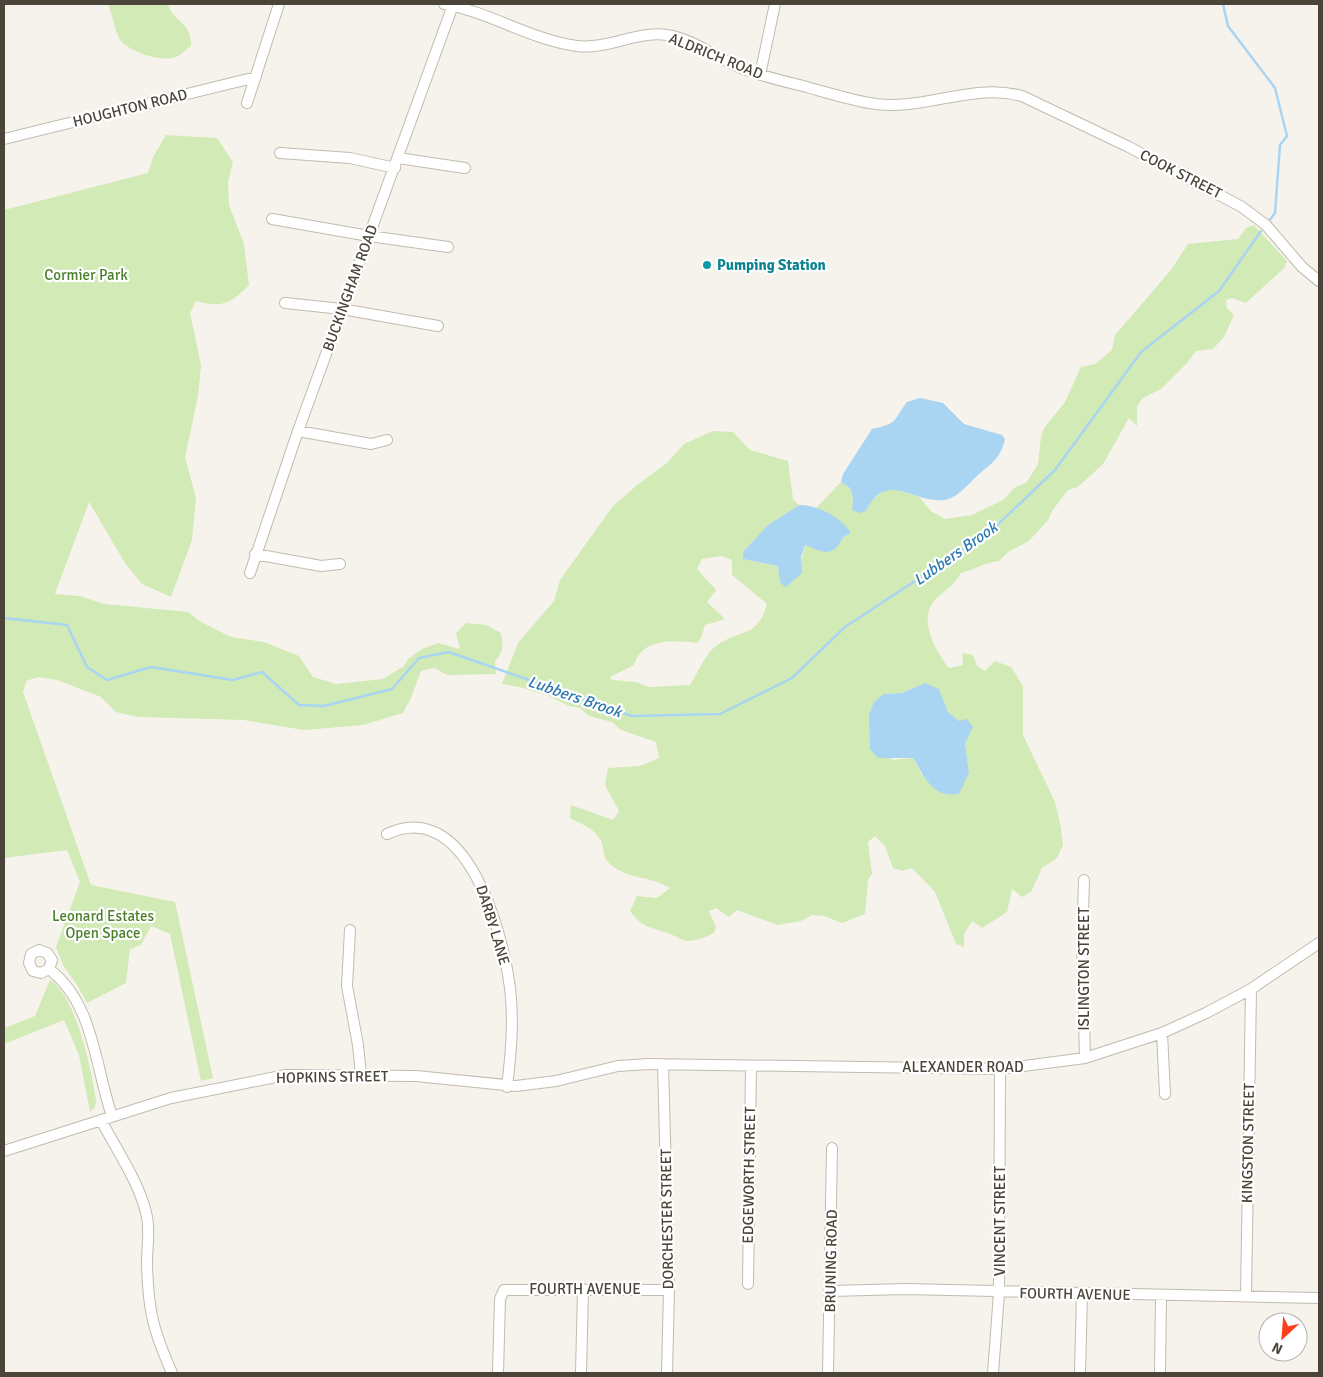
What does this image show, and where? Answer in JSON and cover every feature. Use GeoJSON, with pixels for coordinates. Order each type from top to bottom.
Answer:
{"type":"FeatureCollection","features":[{"type":"Feature","properties":{"kind":"street"},"geometry":{"type":"LineString","coordinates":[[246,103],[279,4]]}},
{"type":"Feature","properties":{"kind":"street"},"geometry":{"type":"LineString","coordinates":[[760,75],[775,4]]}},
{"type":"Feature","properties":{"kind":"street","name":"ALDRICH ROAD"},"geometry":{"type":"LineString","coordinates":[[454,5],[554,41],[576,46],[593,47],[651,34],[676,36],[734,65],[760,75],[883,105],[907,104],[981,91],[1006,92],[1022,96]]}},
{"type":"Feature","properties":{"kind":"street","name":"BUCKINGHAM ROAD"},"geometry":{"type":"LineString","coordinates":[[250,573],[298,431],[454,5]]}},
{"type":"Feature","properties":{"kind":"street","name":"HOUGHTON ROAD"},"geometry":{"type":"LineString","coordinates":[[4,139],[256,77]]}},
{"type":"Feature","properties":{"kind":"street","name":"COOK STREET"},"geometry":{"type":"LineString","coordinates":[[1022,96],[1129,147],[1242,206],[1266,225],[1302,267],[1319,281]]}},
{"type":"Feature","properties":{"kind":"street"},"geometry":{"type":"LineString","coordinates":[[280,153],[464,168]]}},
{"type":"Feature","properties":{"kind":"street"},"geometry":{"type":"LineString","coordinates":[[272,218],[369,236],[448,247]]}},
{"type":"Feature","properties":{"kind":"street"},"geometry":{"type":"LineString","coordinates":[[285,303],[342,309],[438,326]]}},
{"type":"Feature","properties":{"kind":"street"},"geometry":{"type":"LineString","coordinates":[[298,431],[371,444],[387,440]]}},
{"type":"Feature","properties":{"kind":"street"},"geometry":{"type":"LineString","coordinates":[[255,554],[319,566],[340,564]]}},
{"type":"Feature","properties":{"kind":"street","name":"DARBY LANE"},"geometry":{"type":"LineString","coordinates":[[387,834],[400,827],[411,827],[442,836],[469,861],[479,879],[498,938],[510,988],[512,1022],[507,1086]]}},
{"type":"Feature","properties":{"kind":"street","name":"ISLINGTON STREET"},"geometry":{"type":"LineString","coordinates":[[1084,880],[1082,944],[1085,1058]]}},
{"type":"Feature","properties":{"kind":"street"},"geometry":{"type":"LineString","coordinates":[[350,930],[347,986],[362,1075]]}},
{"type":"Feature","properties":{"kind":"street","name":"ALEXANDER ROAD"},"geometry":{"type":"LineString","coordinates":[[638,1065],[1000,1069],[1085,1058],[1162,1033],[1251,989],[1319,943]]}},
{"type":"Feature","properties":{"kind":"street"},"geometry":{"type":"LineString","coordinates":[[49,969],[66,984],[77,1003],[98,1058],[112,1116]]}},
{"type":"Feature","properties":{"kind":"street","name":"KINGSTON STREET"},"geometry":{"type":"LineString","coordinates":[[1246,1296],[1251,989]]}},
{"type":"Feature","properties":{"kind":"street"},"geometry":{"type":"LineString","coordinates":[[1162,1033],[1165,1094]]}},
{"type":"Feature","properties":{"kind":"street","name":"DORCHESTER STREET"},"geometry":{"type":"LineString","coordinates":[[663,1064],[669,1290],[667,1373]]}},
{"type":"Feature","properties":{"kind":"street","name":"HOPKINS STREET"},"geometry":{"type":"LineString","coordinates":[[4,1151],[190,1093],[280,1076],[362,1075],[430,1077],[507,1086],[546,1083],[596,1070],[638,1065]]}},
{"type":"Feature","properties":{"kind":"street","name":"EDGEWORTH STREET"},"geometry":{"type":"LineString","coordinates":[[748,1284],[751,1066]]}},
{"type":"Feature","properties":{"kind":"street","name":"VINCENT STREET"},"geometry":{"type":"LineString","coordinates":[[993,1373],[999,1293],[1000,1069]]}},
{"type":"Feature","properties":{"kind":"street"},"geometry":{"type":"LineString","coordinates":[[101,1120],[146,1209],[149,1228],[147,1260],[150,1313],[161,1348],[172,1373]]}},
{"type":"Feature","properties":{"kind":"street","name":"BRUNING ROAD"},"geometry":{"type":"LineString","coordinates":[[828,1373],[831,1291],[832,1148]]}},
{"type":"Feature","properties":{"kind":"street","name":"FOURTH AVENUE"},"geometry":{"type":"LineString","coordinates":[[498,1373],[500,1299],[502,1292],[509,1289],[669,1290]]}},
{"type":"Feature","properties":{"kind":"street"},"geometry":{"type":"LineString","coordinates":[[581,1373],[583,1289]]}},
{"type":"Feature","properties":{"kind":"street","name":"FOURTH AVENUE"},"geometry":{"type":"LineString","coordinates":[[831,1291],[905,1289],[999,1293],[1319,1298]]}},
{"type":"Feature","properties":{"kind":"street"},"geometry":{"type":"LineString","coordinates":[[1080,1373],[1082,1293]]}},
{"type":"Feature","properties":{"kind":"street"},"geometry":{"type":"LineString","coordinates":[[1160,1373],[1161,1295]]}},
{"type":"Feature","properties":{"kind":"green space"},"geometry":{"type":"Polygon","coordinates":[[[108,4],[168,4],[170,10],[189,32],[191,46],[178,56],[166,59],[135,51],[119,38],[108,4]]]}},
{"type":"Feature","properties":{"kind":"green space","name":"Cormier Park"},"geometry":{"type":"Polygon","coordinates":[[[166,135],[217,138],[233,162],[228,182],[229,205],[244,244],[249,285],[226,303],[213,304],[196,301],[190,313],[201,365],[198,396],[185,457],[196,498],[192,540],[171,597],[142,584],[125,563],[89,502],[55,594],[79,596],[105,604],[188,612],[201,622],[231,637],[264,642],[299,656],[313,677],[336,684],[383,679],[404,666],[408,659],[422,649],[438,643],[460,649],[456,633],[466,623],[486,625],[501,633],[502,644],[500,654],[495,661],[496,674],[447,675],[434,668],[421,671],[403,713],[363,725],[304,730],[244,720],[138,717],[116,712],[101,697],[57,680],[38,677],[26,681],[23,692],[91,885],[175,902],[213,1078],[201,1081],[170,934],[151,926],[141,945],[130,949],[126,983],[87,1003],[63,965],[56,947],[80,882],[67,850],[4,858],[4,210],[148,173],[153,157],[166,135]]]}},
{"type":"Feature","properties":{"kind":"green space"},"geometry":{"type":"Polygon","coordinates":[[[1254,225],[1287,261],[1284,268],[1246,303],[1232,298],[1226,300],[1227,308],[1234,315],[1224,337],[1213,349],[1196,351],[1187,363],[1161,389],[1143,398],[1137,406],[1137,426],[1129,418],[1103,464],[1078,487],[1068,490],[1052,511],[1048,520],[1029,541],[1008,552],[999,561],[961,573],[952,585],[934,601],[930,609],[928,627],[934,645],[949,668],[963,665],[962,653],[973,655],[977,666],[985,671],[995,661],[1011,667],[1023,686],[1023,735],[1055,802],[1063,845],[1057,858],[1042,868],[1031,892],[1022,897],[1012,889],[1007,912],[982,928],[972,921],[964,934],[964,947],[956,944],[935,892],[912,868],[902,871],[893,868],[885,846],[875,836],[868,842],[872,874],[868,880],[865,914],[842,923],[824,916],[812,915],[801,921],[778,925],[737,910],[729,917],[716,908],[709,911],[716,927],[714,933],[688,941],[648,927],[639,921],[630,911],[637,896],[657,898],[670,888],[655,881],[631,875],[609,863],[605,858],[601,841],[596,833],[570,818],[571,805],[613,820],[619,811],[605,785],[608,768],[640,766],[659,758],[656,742],[621,730],[612,722],[589,716],[580,708],[569,706],[549,696],[502,684],[518,643],[554,601],[560,580],[613,506],[667,463],[684,444],[713,431],[733,432],[750,450],[788,461],[793,499],[799,505],[768,525],[743,552],[743,559],[778,566],[780,583],[800,567],[805,545],[813,548],[834,517],[816,508],[841,482],[850,488],[853,498],[852,504],[866,511],[871,501],[885,490],[895,489],[919,497],[932,512],[945,519],[972,515],[1003,500],[1014,488],[1027,482],[1038,464],[1044,428],[1065,402],[1081,367],[1095,364],[1112,350],[1115,335],[1171,270],[1188,244],[1238,239],[1246,228],[1254,225]],[[722,556],[702,559],[697,569],[716,590],[707,602],[725,619],[705,625],[701,638],[697,643],[679,641],[651,645],[638,656],[634,665],[610,677],[612,680],[636,682],[649,687],[690,685],[705,659],[716,646],[753,628],[758,623],[767,604],[732,575],[732,560],[722,556]],[[925,683],[902,693],[885,694],[892,760],[913,758],[922,775],[969,773],[965,743],[959,721],[948,712],[939,689],[925,683]]]}},
{"type":"Feature","properties":{"kind":"green space","name":"Leonard Estates Open Space"},"geometry":{"type":"Polygon","coordinates":[[[50,980],[59,988],[68,1001],[87,1054],[96,1101],[95,1107],[90,1112],[79,1055],[64,1020],[4,1044],[4,1028],[35,1016],[50,980]]]}},
{"type":"Feature","properties":{"kind":"water"},"geometry":{"type":"Polygon","coordinates":[[[920,398],[943,403],[964,424],[1002,435],[1005,439],[998,456],[962,490],[949,499],[932,500],[891,490],[883,492],[874,499],[866,511],[859,513],[852,510],[853,498],[850,488],[841,482],[843,474],[872,429],[891,423],[907,402],[920,398]]]}},
{"type":"Feature","properties":{"kind":"water"},"geometry":{"type":"Polygon","coordinates":[[[799,505],[814,507],[828,513],[847,527],[851,533],[843,537],[835,549],[831,551],[822,551],[805,545],[801,557],[802,573],[786,587],[780,583],[778,566],[743,559],[743,552],[768,525],[799,505]]]}},
{"type":"Feature","properties":{"kind":"water"},"geometry":{"type":"Polygon","coordinates":[[[925,683],[939,689],[948,712],[959,721],[967,719],[973,727],[965,743],[969,773],[959,794],[942,793],[930,785],[913,758],[878,758],[870,749],[869,715],[874,702],[884,694],[902,693],[925,683]]]}},
{"type":"Feature","properties":{"kind":"waterway","name":"Lubbers Brook"},"geometry":{"type":"LineString","coordinates":[[1223,4],[1228,26],[1275,88],[1287,136],[1280,145],[1275,213],[1269,221]]}},
{"type":"Feature","properties":{"kind":"waterway","name":"Lubbers Brook"},"geometry":{"type":"LineString","coordinates":[[4,618],[67,625],[87,667],[107,680],[151,667],[233,680],[262,672],[299,705],[324,706],[392,689],[419,658],[449,652],[632,716],[720,714],[792,678],[845,627],[991,531],[1055,470],[1141,352],[1219,291],[1261,231]]}},
{"type":"Feature","properties":{"kind":"place","name":"Pumping Station"},"geometry":{"type":"Point","coordinates":[707,265]}}]}
